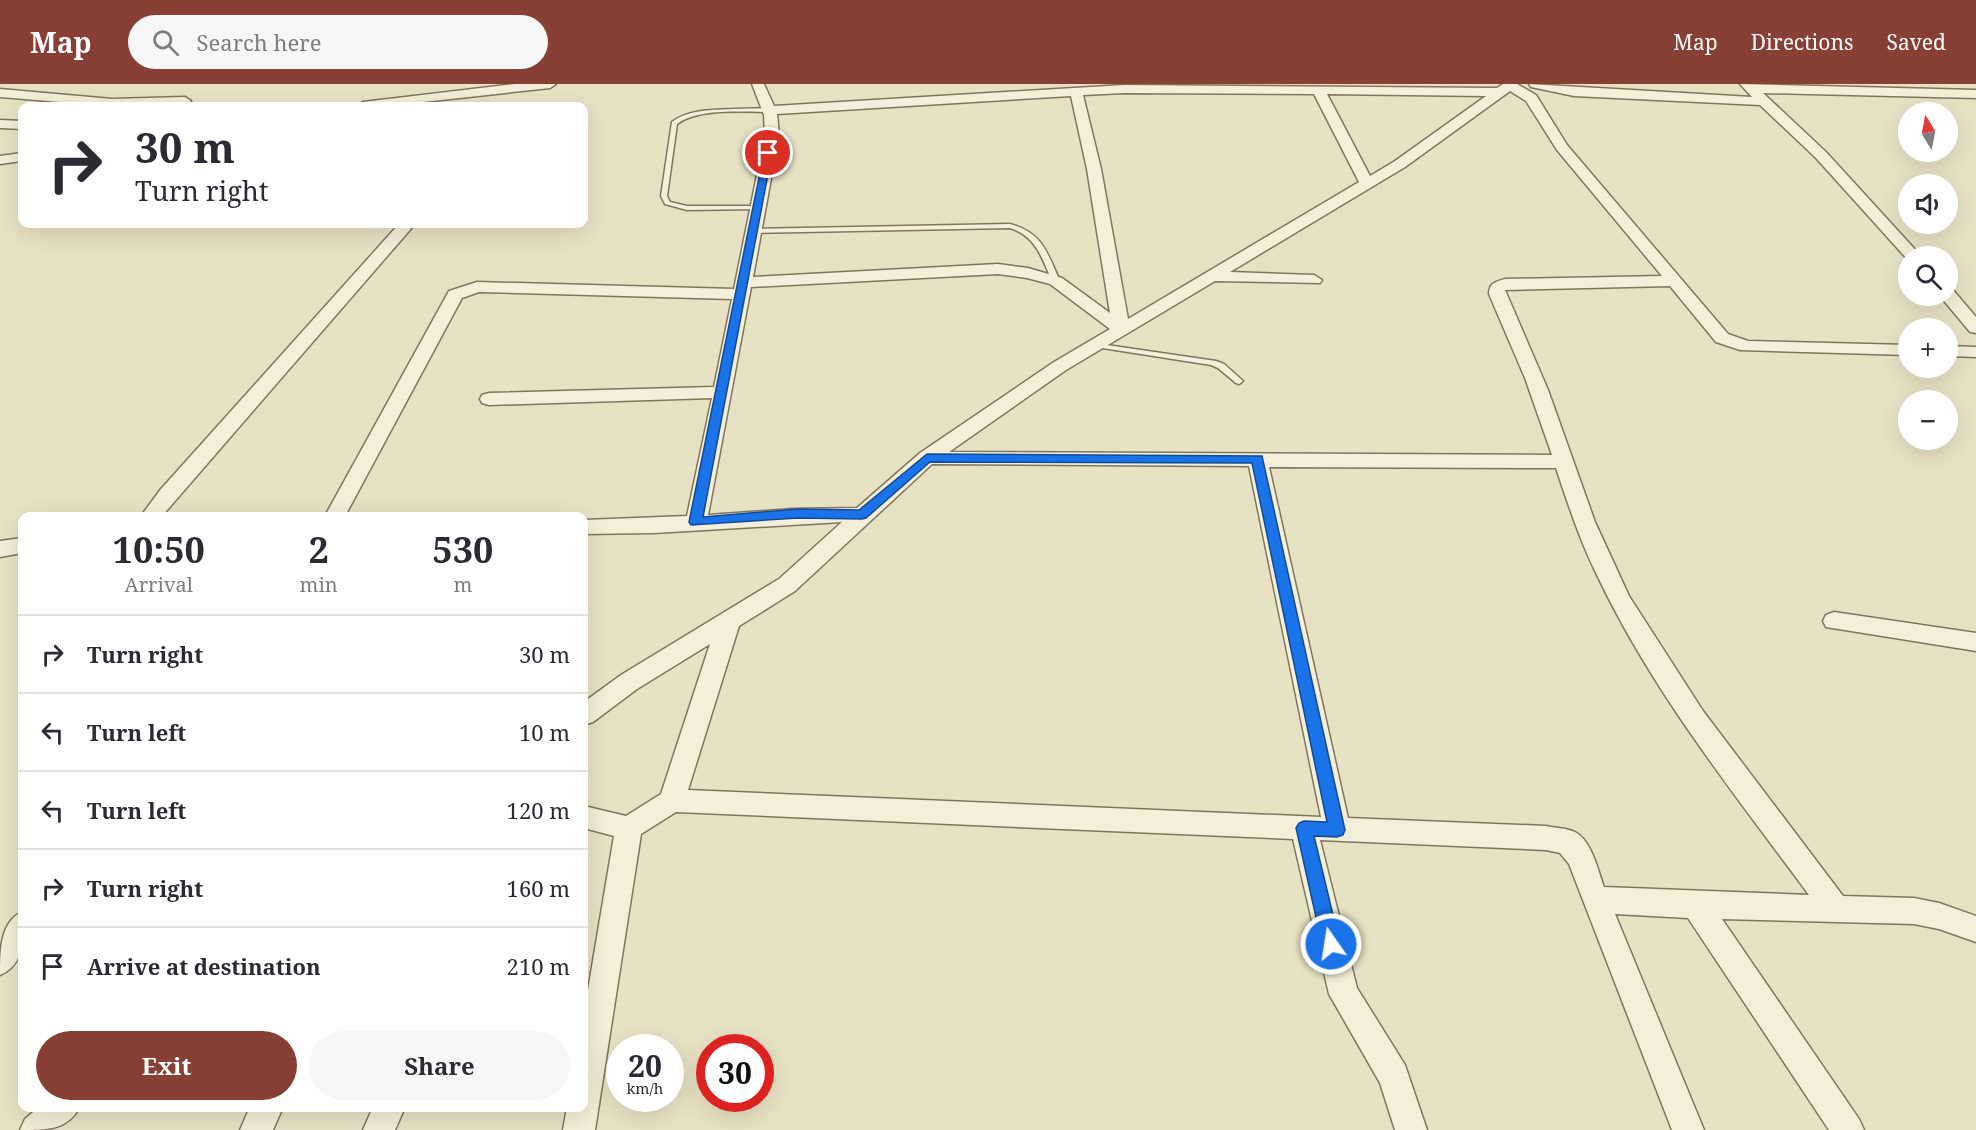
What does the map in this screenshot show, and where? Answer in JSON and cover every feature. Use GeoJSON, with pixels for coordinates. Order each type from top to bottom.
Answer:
{"type":"FeatureCollection","features":[{"type":"Feature","properties":{"kind":"street"},"geometry":{"type":"LineString","coordinates":[[15,94],[30,84]]}},
{"type":"Feature","properties":{"kind":"street"},"geometry":{"type":"LineString","coordinates":[[390,102],[550,84]]}},
{"type":"Feature","properties":{"kind":"street"},"geometry":{"type":"LineString","coordinates":[[696,522],[772,135],[770,110],[758,84]]}},
{"type":"Feature","properties":{"kind":"street"},"geometry":{"type":"LineString","coordinates":[[941,84],[947,100]]}},
{"type":"Feature","properties":{"kind":"street"},"geometry":{"type":"LineString","coordinates":[[1535,84],[1574,92],[1762,101]]}},
{"type":"Feature","properties":{"kind":"street"},"geometry":{"type":"LineString","coordinates":[[1748,86],[1821,155],[1904,246]]}},
{"type":"Feature","properties":{"kind":"street"},"geometry":{"type":"LineString","coordinates":[[1748,86],[1976,94]]}},
{"type":"Feature","properties":{"kind":"street"},"geometry":{"type":"LineString","coordinates":[[770,110],[1076,91],[1319,91],[1507,87],[1531,98],[1562,147],[1715,331],[1734,344],[1898,350]]}},
{"type":"Feature","properties":{"kind":"street"},"geometry":{"type":"LineString","coordinates":[[588,712],[629,682],[787,585],[862,514],[927,458],[1060,366],[1400,164],[1507,87]]}},
{"type":"Feature","properties":{"kind":"street"},"geometry":{"type":"LineString","coordinates":[[511,102],[514,88]]}},
{"type":"Feature","properties":{"kind":"street"},"geometry":{"type":"LineString","coordinates":[[1076,91],[1094,169],[1121,329]]}},
{"type":"Feature","properties":{"kind":"street"},"geometry":{"type":"LineString","coordinates":[[1319,91],[1366,183]]}},
{"type":"Feature","properties":{"kind":"street"},"geometry":{"type":"LineString","coordinates":[[0,93],[101,102]]}},
{"type":"Feature","properties":{"kind":"street"},"geometry":{"type":"LineString","coordinates":[[148,102],[185,101]]}},
{"type":"Feature","properties":{"kind":"street"},"geometry":{"type":"LineString","coordinates":[[0,124],[18,125]]}},
{"type":"Feature","properties":{"kind":"street"},"geometry":{"type":"LineString","coordinates":[[0,160],[18,158]]}},
{"type":"Feature","properties":{"kind":"street"},"geometry":{"type":"LineString","coordinates":[[155,512],[168,494],[403,228]]}},
{"type":"Feature","properties":{"kind":"street"},"geometry":{"type":"LineString","coordinates":[[337,512],[455,295],[477,287],[743,288],[998,269],[1028,273],[1056,281],[1121,329]]}},
{"type":"Feature","properties":{"kind":"street"},"geometry":{"type":"LineString","coordinates":[[1211,276],[1314,280]]}},
{"type":"Feature","properties":{"kind":"street"},"geometry":{"type":"LineString","coordinates":[[1674,281],[1505,284],[1497,287],[1497,294],[1538,387],[1599,555],[1618,596],[1645,643],[1697,721],[1834,908]]}},
{"type":"Feature","properties":{"kind":"street"},"geometry":{"type":"LineString","coordinates":[[1957,306],[1976,328]]}},
{"type":"Feature","properties":{"kind":"street"},"geometry":{"type":"LineString","coordinates":[[1958,351],[1976,352]]}},
{"type":"Feature","properties":{"kind":"street"},"geometry":{"type":"LineString","coordinates":[[489,399],[722,392]]}},
{"type":"Feature","properties":{"kind":"street"},"geometry":{"type":"LineString","coordinates":[[927,458],[1565,462]]}},
{"type":"Feature","properties":{"kind":"street"},"geometry":{"type":"LineString","coordinates":[[1257,459],[1337,830]]}},
{"type":"Feature","properties":{"kind":"street"},"geometry":{"type":"LineString","coordinates":[[588,527],[663,526],[798,514],[862,514]]}},
{"type":"Feature","properties":{"kind":"street"},"geometry":{"type":"LineString","coordinates":[[0,549],[18,547]]}},
{"type":"Feature","properties":{"kind":"street"},"geometry":{"type":"LineString","coordinates":[[1834,621],[1976,642]]}},
{"type":"Feature","properties":{"kind":"street"},"geometry":{"type":"LineString","coordinates":[[672,801],[728,623]]}},
{"type":"Feature","properties":{"kind":"street"},"geometry":{"type":"LineString","coordinates":[[588,818],[629,828],[672,801],[1546,838],[1568,842],[1580,858],[1688,1130]]}},
{"type":"Feature","properties":{"kind":"street"},"geometry":{"type":"LineString","coordinates":[[588,1076],[629,828]]}},
{"type":"Feature","properties":{"kind":"street"},"geometry":{"type":"LineString","coordinates":[[1304,828],[1344,994],[1394,1076],[1411,1130]]}},
{"type":"Feature","properties":{"kind":"street"},"geometry":{"type":"LineString","coordinates":[[1595,900],[1914,911],[1939,916],[1976,929]]}},
{"type":"Feature","properties":{"kind":"street"},"geometry":{"type":"LineString","coordinates":[[1696,905],[1848,1130]]}},
{"type":"Feature","properties":{"kind":"street"},"geometry":{"type":"LineString","coordinates":[[0,961],[18,932]]}},
{"type":"Feature","properties":{"kind":"street"},"geometry":{"type":"LineString","coordinates":[[36,1130],[58,1112]]}},
{"type":"Feature","properties":{"kind":"street"},"geometry":{"type":"LineString","coordinates":[[256,1130],[265,1112]]}},
{"type":"Feature","properties":{"kind":"street"},"geometry":{"type":"LineString","coordinates":[[379,1130],[387,1112]]}},
{"type":"Feature","properties":{"kind":"street"},"geometry":{"type":"LineString","coordinates":[[579,1130],[582,1112]]}},
{"type":"Feature","properties":{"kind":"lane"},"geometry":{"type":"LineString","coordinates":[[757,208],[687,208],[668,203],[664,196],[674,123],[678,118],[693,114],[770,110]]}},
{"type":"Feature","properties":{"kind":"lane"},"geometry":{"type":"LineString","coordinates":[[753,231],[1010,226],[1032,234],[1039,243],[1056,281]]}},
{"type":"Feature","properties":{"kind":"lane"},"geometry":{"type":"LineString","coordinates":[[1096,345],[1213,363],[1221,366],[1239,381]]}},
{"type":"Feature","properties":{"kind":"route"},"geometry":{"type":"LineString","coordinates":[[768,153],[696,522],[798,514],[862,514],[927,458],[1257,459],[1337,830],[1304,828],[1331,944]]}}]}
